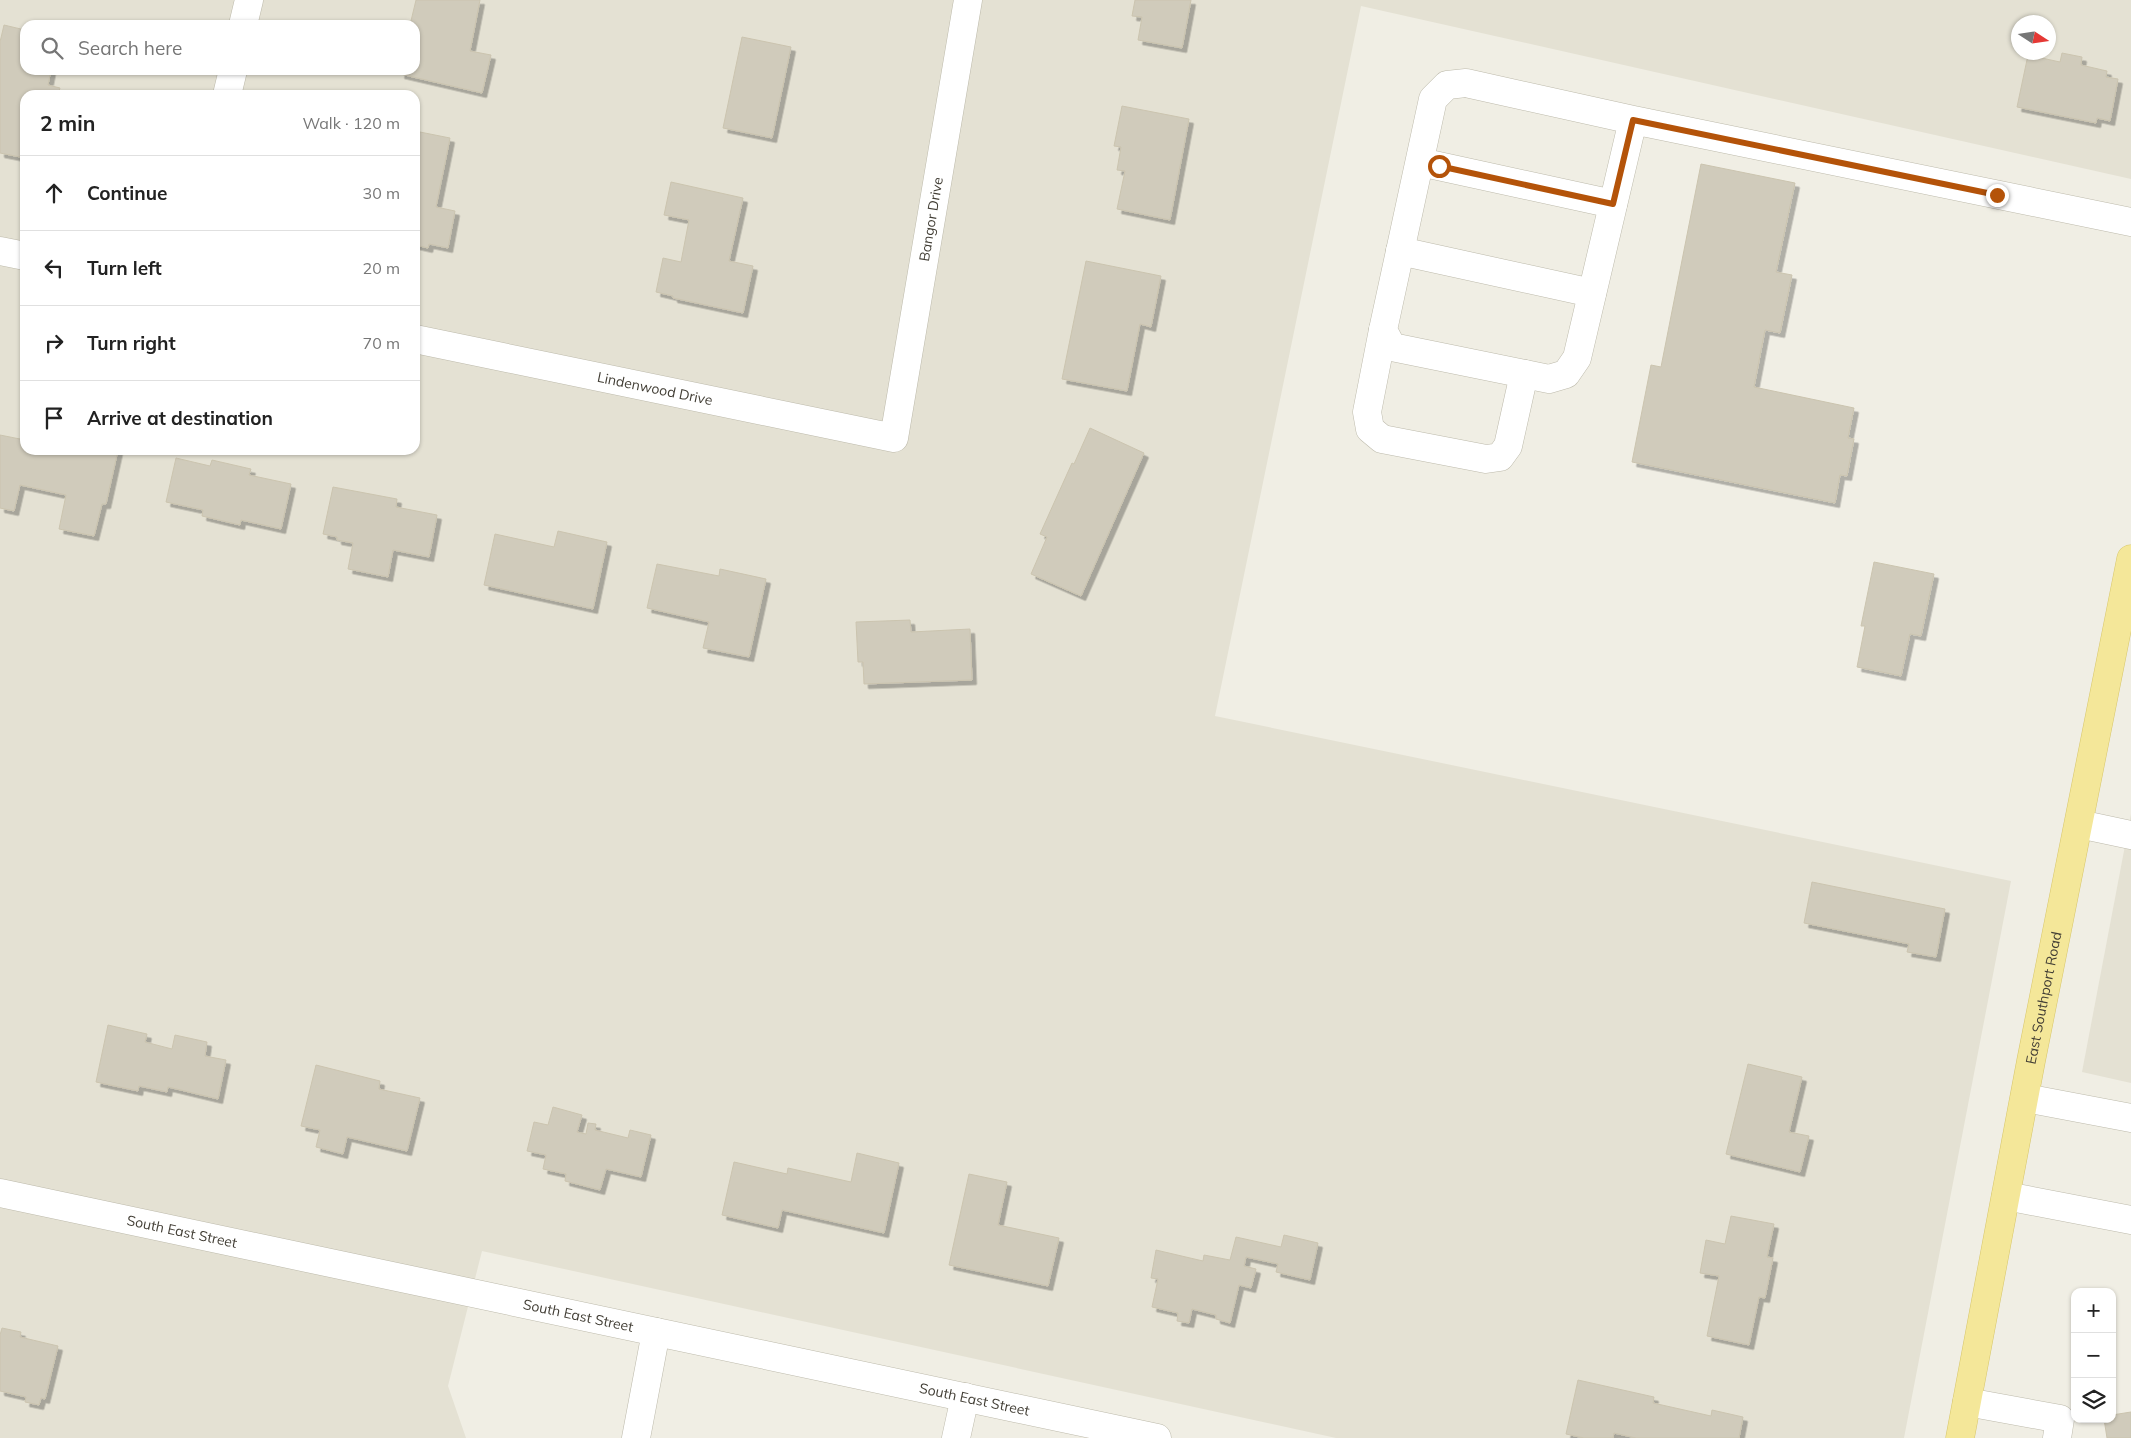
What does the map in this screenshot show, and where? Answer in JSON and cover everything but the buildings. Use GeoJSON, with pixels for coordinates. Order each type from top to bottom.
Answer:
{"type":"FeatureCollection","features":[{"type":"Feature","properties":{"kind":"main road","name":"East Southport Road"},"geometry":{"type":"LineString","coordinates":[[1960,1438],[2024,1098],[2131,559]]}},
{"type":"Feature","properties":{"kind":"street"},"geometry":{"type":"LineString","coordinates":[[244,20],[249,0]]}},
{"type":"Feature","properties":{"kind":"street","name":"Bangor Drive"},"geometry":{"type":"LineString","coordinates":[[894,438],[968,0]]}},
{"type":"Feature","properties":{"kind":"street"},"geometry":{"type":"LineString","coordinates":[[228,90],[232,75]]}},
{"type":"Feature","properties":{"kind":"street"},"geometry":{"type":"LineString","coordinates":[[1524,374],[1508,446],[1500,457],[1486,459],[1382,439],[1370,429],[1367,412],[1433,99],[1447,86],[1466,83],[1633,120],[2131,222]]}},
{"type":"Feature","properties":{"kind":"street"},"geometry":{"type":"LineString","coordinates":[[1383,330],[1392,347],[1549,379],[1566,374],[1577,358],[1633,120]]}},
{"type":"Feature","properties":{"kind":"street"},"geometry":{"type":"LineString","coordinates":[[1420,162],[1613,204]]}},
{"type":"Feature","properties":{"kind":"street"},"geometry":{"type":"LineString","coordinates":[[0,251],[20,255]]}},
{"type":"Feature","properties":{"kind":"street"},"geometry":{"type":"LineString","coordinates":[[1400,251],[1592,293]]}},
{"type":"Feature","properties":{"kind":"street","name":"Lindenwood Drive"},"geometry":{"type":"LineString","coordinates":[[420,340],[894,438]]}},
{"type":"Feature","properties":{"kind":"street"},"geometry":{"type":"LineString","coordinates":[[2079,824],[2131,835]]}},
{"type":"Feature","properties":{"kind":"street"},"geometry":{"type":"LineString","coordinates":[[2024,1098],[2131,1118]]}},
{"type":"Feature","properties":{"kind":"street","name":"South East Street"},"geometry":{"type":"LineString","coordinates":[[0,1192],[1157,1438]]}},
{"type":"Feature","properties":{"kind":"street"},"geometry":{"type":"LineString","coordinates":[[2006,1196],[2131,1220]]}},
{"type":"Feature","properties":{"kind":"street"},"geometry":{"type":"LineString","coordinates":[[636,1438],[656,1332]]}},
{"type":"Feature","properties":{"kind":"street"},"geometry":{"type":"LineString","coordinates":[[956,1438],[965,1397]]}},
{"type":"Feature","properties":{"kind":"street"},"geometry":{"type":"LineString","coordinates":[[1967,1402],[2060,1419],[2057,1438]]}},
{"type":"Feature","properties":{"kind":"shaded area"},"geometry":{"type":"Polygon","coordinates":[[[0,0],[2131,0],[2131,179],[1361,6],[1215,716],[2011,881],[1904,1438],[1336,1438],[482,1251],[448,1386],[466,1438],[0,1438],[0,0]]]}},
{"type":"Feature","properties":{"kind":"shaded area"},"geometry":{"type":"Polygon","coordinates":[[[2131,814],[2131,1083],[2082,1072],[2131,814]]]}},
{"type":"Feature","properties":{"kind":"route"},"geometry":{"type":"LineString","coordinates":[[1439,166],[1613,204],[1633,120],[1997,195]]}}]}
